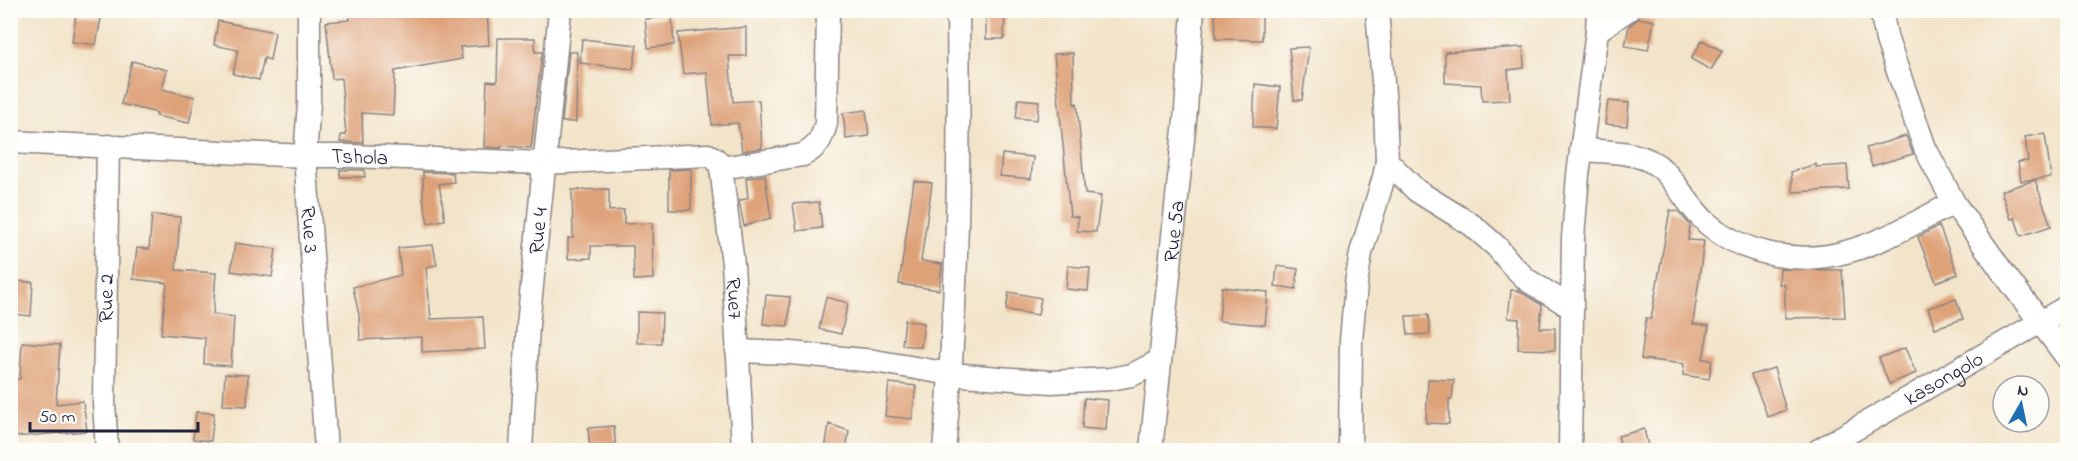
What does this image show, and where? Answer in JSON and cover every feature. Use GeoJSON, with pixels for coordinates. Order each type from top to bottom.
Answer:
{"type":"FeatureCollection","features":[{"type":"Feature","properties":{"kind":"street","name":"Rue 3"},"geometry":{"type":"LineString","coordinates":[[309,10],[309,103],[305,156],[326,450]]}},
{"type":"Feature","properties":{"kind":"street","name":"Rue 4"},"geometry":{"type":"LineString","coordinates":[[521,450],[528,325],[560,10]]}},
{"type":"Feature","properties":{"kind":"street","name":"Tshola"},"geometry":{"type":"LineString","coordinates":[[10,142],[305,156],[544,163],[714,161],[803,154],[814,149],[822,139],[826,123],[828,10]]}},
{"type":"Feature","properties":{"kind":"street"},"geometry":{"type":"LineString","coordinates":[[944,450],[957,274],[958,10]]}},
{"type":"Feature","properties":{"kind":"street","name":"Rue 5a"},"geometry":{"type":"LineString","coordinates":[[1151,450],[1193,10]]}},
{"type":"Feature","properties":{"kind":"street"},"geometry":{"type":"LineString","coordinates":[[1350,450],[1351,341],[1356,284],[1361,253],[1387,161],[1377,10]]}},
{"type":"Feature","properties":{"kind":"street"},"geometry":{"type":"LineString","coordinates":[[1570,450],[1573,238],[1597,21],[1628,10]]}},
{"type":"Feature","properties":{"kind":"street"},"geometry":{"type":"LineString","coordinates":[[1882,11],[1887,40],[1925,148],[1954,203],[2067,358]]}},
{"type":"Feature","properties":{"kind":"street","name":"Rue 2"},"geometry":{"type":"LineString","coordinates":[[107,450],[104,346],[108,146]]}},
{"type":"Feature","properties":{"kind":"street"},"geometry":{"type":"LineString","coordinates":[[1581,150],[1641,157],[1662,169],[1706,223],[1730,240],[1758,252],[1800,258],[1844,252],[1877,241],[1954,203]]}},
{"type":"Feature","properties":{"kind":"street","name":"Rue7"},"geometry":{"type":"LineString","coordinates":[[714,161],[733,264],[743,450]]}},
{"type":"Feature","properties":{"kind":"street"},"geometry":{"type":"LineString","coordinates":[[1387,161],[1417,191],[1472,225],[1497,247],[1527,280],[1571,307]]}},
{"type":"Feature","properties":{"kind":"street","name":"kasongolo"},"geometry":{"type":"LineString","coordinates":[[1819,450],[2067,306]]}},
{"type":"Feature","properties":{"kind":"street"},"geometry":{"type":"LineString","coordinates":[[737,351],[791,353],[874,361],[951,374],[1051,382],[1110,379],[1132,375],[1159,361]]}},
{"type":"Feature","properties":{"kind":"building"},"geometry":{"type":"Polygon","coordinates":[[[349,10],[487,10],[489,45],[460,47],[462,59],[395,71],[393,115],[362,113],[363,143],[340,142],[341,135],[346,135],[341,78],[332,79],[326,22],[350,20],[349,10]]]}},
{"type":"Feature","properties":{"kind":"building"},"geometry":{"type":"Polygon","coordinates":[[[986,10],[1005,10],[1004,39],[986,39],[986,10]]]}},
{"type":"Feature","properties":{"kind":"building"},"geometry":{"type":"Polygon","coordinates":[[[1215,10],[1262,10],[1262,40],[1216,39],[1215,10]]]}},
{"type":"Feature","properties":{"kind":"building"},"geometry":{"type":"Polygon","coordinates":[[[76,14],[101,18],[96,45],[72,42],[76,14]]]}},
{"type":"Feature","properties":{"kind":"building"},"geometry":{"type":"Polygon","coordinates":[[[672,17],[674,45],[648,48],[645,19],[672,17]]]}},
{"type":"Feature","properties":{"kind":"building"},"geometry":{"type":"Polygon","coordinates":[[[1639,18],[1654,21],[1648,50],[1625,46],[1629,26],[1639,18]]]}},
{"type":"Feature","properties":{"kind":"building"},"geometry":{"type":"Polygon","coordinates":[[[218,21],[275,32],[270,60],[264,58],[259,80],[233,74],[238,50],[214,45],[218,21]]]}},
{"type":"Feature","properties":{"kind":"building"},"geometry":{"type":"Polygon","coordinates":[[[746,27],[746,56],[729,56],[733,102],[759,100],[762,148],[742,151],[738,123],[712,125],[707,72],[683,74],[678,33],[746,27]]]}},
{"type":"Feature","properties":{"kind":"building"},"geometry":{"type":"Polygon","coordinates":[[[498,38],[535,38],[535,52],[542,52],[531,148],[484,147],[487,81],[497,82],[498,38]]]}},
{"type":"Feature","properties":{"kind":"building"},"geometry":{"type":"Polygon","coordinates":[[[582,39],[637,45],[633,69],[580,63],[582,39]]]}},
{"type":"Feature","properties":{"kind":"building"},"geometry":{"type":"Polygon","coordinates":[[[1702,40],[1722,51],[1711,70],[1691,59],[1702,40]]]}},
{"type":"Feature","properties":{"kind":"building"},"geometry":{"type":"Polygon","coordinates":[[[1309,47],[1302,100],[1294,100],[1289,48],[1309,47]]]}},
{"type":"Feature","properties":{"kind":"building"},"geometry":{"type":"Polygon","coordinates":[[[1523,47],[1524,68],[1508,70],[1510,100],[1482,101],[1481,85],[1445,83],[1445,52],[1523,47]]]}},
{"type":"Feature","properties":{"kind":"building"},"geometry":{"type":"Polygon","coordinates":[[[569,52],[577,52],[576,122],[562,122],[569,52]]]}},
{"type":"Feature","properties":{"kind":"building"},"geometry":{"type":"Polygon","coordinates":[[[1073,53],[1074,104],[1077,103],[1085,194],[1101,196],[1096,232],[1077,231],[1078,217],[1070,216],[1054,54],[1073,53]]]}},
{"type":"Feature","properties":{"kind":"building"},"geometry":{"type":"Polygon","coordinates":[[[132,61],[167,70],[162,89],[195,97],[189,123],[156,116],[157,113],[121,104],[132,61]]]}},
{"type":"Feature","properties":{"kind":"building"},"geometry":{"type":"Polygon","coordinates":[[[1255,84],[1280,87],[1276,129],[1253,127],[1255,84]]]}},
{"type":"Feature","properties":{"kind":"building"},"geometry":{"type":"Polygon","coordinates":[[[1018,99],[1039,101],[1037,120],[1016,118],[1018,99]]]}},
{"type":"Feature","properties":{"kind":"building"},"geometry":{"type":"Polygon","coordinates":[[[1608,101],[1629,103],[1627,126],[1605,124],[1608,101]]]}},
{"type":"Feature","properties":{"kind":"building"},"geometry":{"type":"Polygon","coordinates":[[[866,110],[869,136],[846,139],[843,113],[866,110]]]}},
{"type":"Feature","properties":{"kind":"building"},"geometry":{"type":"Polygon","coordinates":[[[2045,134],[2051,177],[2021,181],[2018,162],[2028,161],[2025,137],[2045,134]]]}},
{"type":"Feature","properties":{"kind":"building"},"geometry":{"type":"Polygon","coordinates":[[[1906,136],[1913,154],[1872,166],[1866,148],[1906,136]]]}},
{"type":"Feature","properties":{"kind":"building"},"geometry":{"type":"Polygon","coordinates":[[[1002,154],[1033,157],[1031,179],[1000,176],[1002,154]]]}},
{"type":"Feature","properties":{"kind":"building"},"geometry":{"type":"Polygon","coordinates":[[[1816,164],[1816,167],[1847,165],[1849,189],[1793,192],[1791,172],[1816,164]]]}},
{"type":"Feature","properties":{"kind":"building"},"geometry":{"type":"Polygon","coordinates":[[[691,169],[691,210],[669,210],[669,170],[691,169]]]}},
{"type":"Feature","properties":{"kind":"building"},"geometry":{"type":"Polygon","coordinates":[[[340,170],[364,170],[365,177],[340,177],[340,170]]]}},
{"type":"Feature","properties":{"kind":"building"},"geometry":{"type":"Polygon","coordinates":[[[423,172],[453,173],[454,182],[439,184],[445,220],[428,223],[423,198],[423,172]]]}},
{"type":"Feature","properties":{"kind":"building"},"geometry":{"type":"Polygon","coordinates":[[[765,175],[771,218],[744,226],[739,201],[748,198],[746,178],[765,175]]]}},
{"type":"Feature","properties":{"kind":"building"},"geometry":{"type":"Polygon","coordinates":[[[2035,180],[2051,226],[2021,236],[2015,218],[2011,219],[2001,191],[2035,180]]]}},
{"type":"Feature","properties":{"kind":"building"},"geometry":{"type":"Polygon","coordinates":[[[914,181],[932,183],[921,261],[942,264],[939,290],[899,284],[914,181]]]}},
{"type":"Feature","properties":{"kind":"building"},"geometry":{"type":"Polygon","coordinates":[[[609,189],[609,211],[624,210],[624,224],[652,223],[653,279],[634,280],[633,246],[591,246],[591,258],[568,259],[568,238],[573,238],[572,190],[609,189]]]}},
{"type":"Feature","properties":{"kind":"building"},"geometry":{"type":"Polygon","coordinates":[[[819,202],[822,228],[797,231],[793,204],[819,202]]]}},
{"type":"Feature","properties":{"kind":"building"},"geometry":{"type":"Polygon","coordinates":[[[1670,210],[1679,212],[1690,225],[1688,240],[1704,241],[1693,324],[1709,326],[1703,359],[1712,360],[1709,379],[1683,375],[1684,364],[1641,359],[1646,318],[1651,319],[1670,210]]]}},
{"type":"Feature","properties":{"kind":"building"},"geometry":{"type":"Polygon","coordinates":[[[152,215],[180,217],[176,270],[216,273],[213,314],[234,317],[231,366],[204,364],[205,338],[161,334],[167,283],[133,279],[137,248],[149,249],[152,215]]]}},
{"type":"Feature","properties":{"kind":"building"},"geometry":{"type":"Polygon","coordinates":[[[1939,226],[1958,274],[1936,282],[1918,237],[1939,226]]]}},
{"type":"Feature","properties":{"kind":"building"},"geometry":{"type":"Polygon","coordinates":[[[235,243],[276,249],[272,277],[231,271],[235,243]]]}},
{"type":"Feature","properties":{"kind":"building"},"geometry":{"type":"Polygon","coordinates":[[[433,245],[437,265],[426,267],[431,319],[483,317],[485,349],[422,352],[422,337],[360,340],[359,315],[353,287],[401,275],[398,248],[433,245]]]}},
{"type":"Feature","properties":{"kind":"building"},"geometry":{"type":"Polygon","coordinates":[[[1068,266],[1090,268],[1088,291],[1066,289],[1068,266]]]}},
{"type":"Feature","properties":{"kind":"building"},"geometry":{"type":"Polygon","coordinates":[[[1277,266],[1298,269],[1296,289],[1275,286],[1277,266]]]}},
{"type":"Feature","properties":{"kind":"building"},"geometry":{"type":"Polygon","coordinates":[[[1780,269],[1842,270],[1845,317],[1785,318],[1785,285],[1779,284],[1780,269]]]}},
{"type":"Feature","properties":{"kind":"building"},"geometry":{"type":"Polygon","coordinates":[[[14,281],[33,282],[31,316],[12,314],[14,281]]]}},
{"type":"Feature","properties":{"kind":"building"},"geometry":{"type":"Polygon","coordinates":[[[1222,287],[1268,292],[1265,325],[1219,321],[1222,287]]]}},
{"type":"Feature","properties":{"kind":"building"},"geometry":{"type":"Polygon","coordinates":[[[1511,290],[1519,291],[1542,305],[1540,328],[1555,328],[1555,350],[1518,349],[1519,319],[1508,318],[1511,290]]]}},
{"type":"Feature","properties":{"kind":"building"},"geometry":{"type":"Polygon","coordinates":[[[1009,292],[1041,298],[1038,315],[1006,310],[1009,292]]]}},
{"type":"Feature","properties":{"kind":"building"},"geometry":{"type":"Polygon","coordinates":[[[766,295],[790,297],[788,326],[763,324],[766,295]]]}},
{"type":"Feature","properties":{"kind":"building"},"geometry":{"type":"Polygon","coordinates":[[[826,297],[848,303],[841,334],[819,329],[826,297]]]}},
{"type":"Feature","properties":{"kind":"building"},"geometry":{"type":"Polygon","coordinates":[[[1956,299],[1963,319],[1935,328],[1928,308],[1956,299]]]}},
{"type":"Feature","properties":{"kind":"building"},"geometry":{"type":"Polygon","coordinates":[[[637,312],[662,313],[661,343],[637,343],[637,312]]]}},
{"type":"Feature","properties":{"kind":"building"},"geometry":{"type":"Polygon","coordinates":[[[1428,315],[1430,334],[1408,335],[1406,316],[1428,315]]]}},
{"type":"Feature","properties":{"kind":"building"},"geometry":{"type":"Polygon","coordinates":[[[905,320],[924,323],[921,347],[902,345],[905,320]]]}},
{"type":"Feature","properties":{"kind":"building"},"geometry":{"type":"Polygon","coordinates":[[[22,342],[60,345],[56,404],[83,401],[87,431],[13,437],[15,410],[11,409],[13,379],[20,379],[22,342]]]}},
{"type":"Feature","properties":{"kind":"building"},"geometry":{"type":"Polygon","coordinates":[[[1905,348],[1916,373],[1889,384],[1879,358],[1905,348]]]}},
{"type":"Feature","properties":{"kind":"building"},"geometry":{"type":"Polygon","coordinates":[[[1774,368],[1786,410],[1768,417],[1751,375],[1774,368]]]}},
{"type":"Feature","properties":{"kind":"building"},"geometry":{"type":"Polygon","coordinates":[[[225,374],[248,375],[247,406],[223,405],[225,374]]]}},
{"type":"Feature","properties":{"kind":"building"},"geometry":{"type":"Polygon","coordinates":[[[1428,379],[1454,380],[1452,399],[1449,399],[1449,424],[1426,423],[1428,379]]]}},
{"type":"Feature","properties":{"kind":"building"},"geometry":{"type":"Polygon","coordinates":[[[889,383],[916,386],[912,419],[885,416],[889,383]]]}},
{"type":"Feature","properties":{"kind":"building"},"geometry":{"type":"Polygon","coordinates":[[[1084,398],[1108,400],[1106,430],[1082,428],[1084,398]]]}},
{"type":"Feature","properties":{"kind":"building"},"geometry":{"type":"Polygon","coordinates":[[[196,412],[214,413],[211,441],[193,439],[196,412]]]}},
{"type":"Feature","properties":{"kind":"building"},"geometry":{"type":"Polygon","coordinates":[[[829,424],[849,431],[846,450],[825,450],[829,424]]]}},
{"type":"Feature","properties":{"kind":"building"},"geometry":{"type":"Polygon","coordinates":[[[614,426],[616,450],[590,450],[588,428],[614,426]]]}},
{"type":"Feature","properties":{"kind":"building"},"geometry":{"type":"Polygon","coordinates":[[[1644,429],[1649,450],[1622,450],[1618,436],[1644,429]]]}}]}
